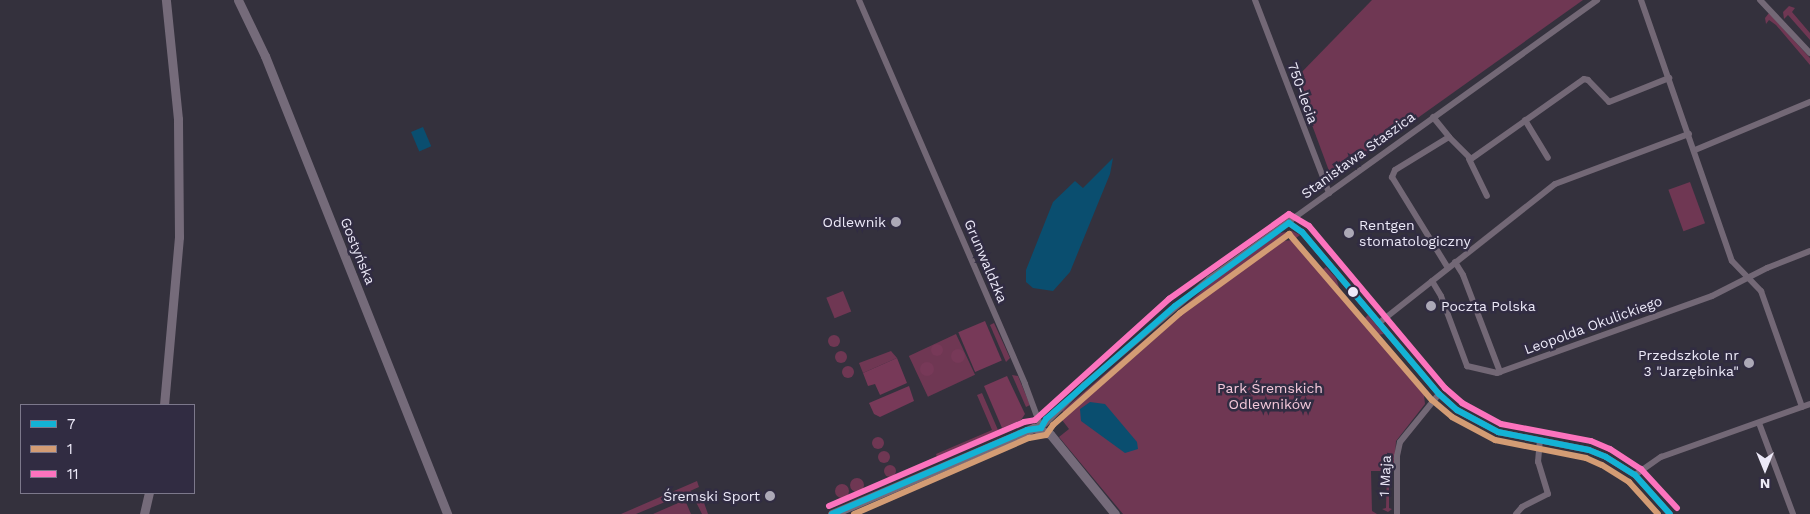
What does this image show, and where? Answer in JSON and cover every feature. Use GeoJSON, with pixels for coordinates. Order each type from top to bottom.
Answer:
{"type":"FeatureCollection","features":[{"type":"Feature","properties":{"kind":"main road"},"geometry":{"type":"LineString","coordinates":[[164,404],[176,296],[179,218],[178,120],[166,0]]}},
{"type":"Feature","properties":{"kind":"main road","name":"Gostyńska"},"geometry":{"type":"LineString","coordinates":[[238,0],[265,56],[447,514]]}},
{"type":"Feature","properties":{"kind":"main road"},"geometry":{"type":"LineString","coordinates":[[832,514],[1028,430],[1041,428]]}},
{"type":"Feature","properties":{"kind":"main road","name":"Grunwaldzka"},"geometry":{"type":"LineString","coordinates":[[1041,428],[1050,434],[1115,514]]}},
{"type":"Feature","properties":{"kind":"main road"},"geometry":{"type":"LineString","coordinates":[[144,514],[149,494]]}},
{"type":"Feature","properties":{"kind":"street","name":"Grunwaldzka"},"geometry":{"type":"LineString","coordinates":[[859,0],[1032,400],[1041,428]]}},
{"type":"Feature","properties":{"kind":"street","name":"750-lecia"},"geometry":{"type":"LineString","coordinates":[[1255,0],[1329,194]]}},
{"type":"Feature","properties":{"kind":"street","name":"Stanisława Staszica"},"geometry":{"type":"LineString","coordinates":[[1041,428],[1046,419],[1176,306],[1433,117],[1597,0]]}},
{"type":"Feature","properties":{"kind":"street"},"geometry":{"type":"LineString","coordinates":[[1640,0],[1689,134],[1732,261],[1761,291],[1802,407]]}},
{"type":"Feature","properties":{"kind":"street"},"geometry":{"type":"LineString","coordinates":[[1760,0],[1810,53]]}},
{"type":"Feature","properties":{"kind":"street"},"geometry":{"type":"LineString","coordinates":[[1469,159],[1584,79],[1588,80],[1609,102],[1669,78]]}},
{"type":"Feature","properties":{"kind":"street"},"geometry":{"type":"LineString","coordinates":[[1694,150],[1810,102]]}},
{"type":"Feature","properties":{"kind":"street"},"geometry":{"type":"LineString","coordinates":[[1433,117],[1449,138],[1469,159],[1487,196]]}},
{"type":"Feature","properties":{"kind":"street"},"geometry":{"type":"LineString","coordinates":[[1525,120],[1548,158]]}},
{"type":"Feature","properties":{"kind":"street"},"geometry":{"type":"LineString","coordinates":[[1379,323],[1555,184],[1689,134]]}},
{"type":"Feature","properties":{"kind":"street"},"geometry":{"type":"LineString","coordinates":[[1448,268],[1392,175],[1449,138]]}},
{"type":"Feature","properties":{"kind":"street"},"geometry":{"type":"LineString","coordinates":[[1289,223],[1302,232],[1439,394],[1457,410],[1484,427],[1600,454],[1635,475],[1670,514]]}},
{"type":"Feature","properties":{"kind":"street","name":"Leopolda Okulickiego"},"geometry":{"type":"LineString","coordinates":[[1500,372],[1712,296],[1748,277],[1810,252]]}},
{"type":"Feature","properties":{"kind":"street"},"geometry":{"type":"LineString","coordinates":[[1455,262],[1464,275],[1500,372]]}},
{"type":"Feature","properties":{"kind":"street"},"geometry":{"type":"LineString","coordinates":[[1432,281],[1441,296],[1467,366],[1500,372]]}},
{"type":"Feature","properties":{"kind":"street","name":"1 Maja"},"geometry":{"type":"LineString","coordinates":[[1396,514],[1397,456],[1400,442],[1439,394]]}},
{"type":"Feature","properties":{"kind":"street"},"geometry":{"type":"LineString","coordinates":[[1635,475],[1655,460],[1810,404]]}},
{"type":"Feature","properties":{"kind":"street"},"geometry":{"type":"LineString","coordinates":[[1759,423],[1793,514]]}},
{"type":"Feature","properties":{"kind":"street"},"geometry":{"type":"LineString","coordinates":[[1516,514],[1522,507],[1548,494],[1538,462],[1540,441]]}},
{"type":"Feature","properties":{"kind":"green space"},"geometry":{"type":"Polygon","coordinates":[[[1372,0],[1583,0],[1332,179],[1295,79],[1372,0]]]}},
{"type":"Feature","properties":{"kind":"green space"},"geometry":{"type":"Polygon","coordinates":[[[1789,6],[1795,8],[1792,12],[1810,33],[1810,40],[1788,15],[1784,19],[1783,12],[1789,6]]]}},
{"type":"Feature","properties":{"kind":"green space"},"geometry":{"type":"Polygon","coordinates":[[[1769,13],[1810,58],[1810,65],[1776,25],[1769,20],[1766,24],[1765,18],[1769,13]]]}},
{"type":"Feature","properties":{"kind":"green space"},"geometry":{"type":"Polygon","coordinates":[[[1690,182],[1705,223],[1683,231],[1668,190],[1690,182]]]}},
{"type":"Feature","properties":{"kind":"green space"},"geometry":{"type":"Polygon","coordinates":[[[1292,231],[1300,235],[1296,238],[1280,238],[1225,278],[1065,414],[1062,411],[1212,282],[1280,233],[1292,231]]]}},
{"type":"Feature","properties":{"kind":"green space","name":"Park Śremskich Odlewników"},"geometry":{"type":"Polygon","coordinates":[[[1294,240],[1424,395],[1425,404],[1396,441],[1394,471],[1389,471],[1389,508],[1392,509],[1388,512],[1382,509],[1386,508],[1387,471],[1371,471],[1372,511],[1377,514],[1123,514],[1059,437],[1069,429],[1062,420],[1193,305],[1281,241],[1294,240]]]}},
{"type":"Feature","properties":{"kind":"green space"},"geometry":{"type":"Polygon","coordinates":[[[1326,267],[1336,278],[1340,290],[1322,270],[1326,267]]]}},
{"type":"Feature","properties":{"kind":"green space"},"geometry":{"type":"Polygon","coordinates":[[[843,291],[851,311],[835,318],[826,298],[843,291]]]}},
{"type":"Feature","properties":{"kind":"green space"},"geometry":{"type":"Polygon","coordinates":[[[1368,315],[1384,334],[1377,335],[1364,319],[1368,315]]]}},
{"type":"Feature","properties":{"kind":"green space"},"geometry":{"type":"Polygon","coordinates":[[[994,323],[1010,358],[1006,362],[990,325],[994,323]]]}},
{"type":"Feature","properties":{"kind":"green space"},"geometry":{"type":"Polygon","coordinates":[[[956,334],[975,375],[928,397],[909,356],[956,334]]]}},
{"type":"Feature","properties":{"kind":"green space"},"geometry":{"type":"Polygon","coordinates":[[[832,335],[836,335],[840,341],[836,347],[832,347],[828,343],[828,339],[832,335]]]}},
{"type":"Feature","properties":{"kind":"green space"},"geometry":{"type":"Polygon","coordinates":[[[839,351],[843,351],[847,357],[843,363],[839,363],[835,359],[835,355],[839,351]]]}},
{"type":"Feature","properties":{"kind":"green space"},"geometry":{"type":"Polygon","coordinates":[[[891,351],[897,358],[863,373],[859,363],[891,351]]]}},
{"type":"Feature","properties":{"kind":"green space"},"geometry":{"type":"Polygon","coordinates":[[[846,366],[850,366],[854,372],[850,378],[846,378],[842,374],[842,370],[846,366]]]}},
{"type":"Feature","properties":{"kind":"green space"},"geometry":{"type":"Polygon","coordinates":[[[1012,375],[1018,376],[1030,405],[1026,407],[1012,375]]]}},
{"type":"Feature","properties":{"kind":"green space"},"geometry":{"type":"Polygon","coordinates":[[[982,393],[998,430],[937,457],[936,454],[992,430],[977,395],[982,393]]]}},
{"type":"Feature","properties":{"kind":"green space"},"geometry":{"type":"Polygon","coordinates":[[[876,437],[880,437],[884,443],[880,449],[876,449],[872,445],[872,441],[876,437]]]}},
{"type":"Feature","properties":{"kind":"green space"},"geometry":{"type":"Polygon","coordinates":[[[882,451],[886,451],[890,457],[886,463],[882,463],[878,459],[878,455],[882,451]]]}},
{"type":"Feature","properties":{"kind":"green space"},"geometry":{"type":"Polygon","coordinates":[[[888,465],[892,465],[896,471],[892,477],[888,477],[884,473],[884,469],[888,465]]]}},
{"type":"Feature","properties":{"kind":"green space"},"geometry":{"type":"Polygon","coordinates":[[[854,478],[860,478],[864,485],[860,492],[854,492],[850,488],[850,482],[854,478]]]}},
{"type":"Feature","properties":{"kind":"green space"},"geometry":{"type":"Polygon","coordinates":[[[697,481],[699,487],[690,491],[703,500],[708,514],[702,514],[695,500],[682,495],[636,514],[621,514],[697,481]]]}},
{"type":"Feature","properties":{"kind":"green space"},"geometry":{"type":"Polygon","coordinates":[[[842,484],[847,486],[849,491],[847,496],[842,498],[837,496],[835,491],[837,486],[842,484]]]}},
{"type":"Feature","properties":{"kind":"green space"},"geometry":{"type":"Polygon","coordinates":[[[899,491],[902,496],[879,506],[877,503],[899,491]]]}},
{"type":"Feature","properties":{"kind":"green space"},"geometry":{"type":"Polygon","coordinates":[[[685,500],[691,514],[653,514],[685,500]]]}},
{"type":"Feature","properties":{"kind":"shaded area"},"geometry":{"type":"Polygon","coordinates":[[[985,321],[1002,361],[975,372],[958,332],[985,321]]]}},
{"type":"Feature","properties":{"kind":"shaded area"},"geometry":{"type":"Polygon","coordinates":[[[935,344],[939,344],[943,350],[939,356],[935,356],[931,352],[931,348],[935,344]]]}},
{"type":"Feature","properties":{"kind":"shaded area"},"geometry":{"type":"Polygon","coordinates":[[[958,349],[963,351],[965,356],[963,361],[958,363],[953,361],[951,356],[953,351],[958,349]]]}},
{"type":"Feature","properties":{"kind":"shaded area"},"geometry":{"type":"Polygon","coordinates":[[[897,358],[907,383],[880,395],[875,384],[868,386],[863,373],[897,358]]]}},
{"type":"Feature","properties":{"kind":"shaded area"},"geometry":{"type":"Polygon","coordinates":[[[927,362],[932,364],[934,369],[932,374],[927,376],[922,374],[920,369],[922,364],[927,362]]]}},
{"type":"Feature","properties":{"kind":"shaded area"},"geometry":{"type":"Polygon","coordinates":[[[1007,376],[1025,414],[1021,420],[1002,428],[984,386],[1007,376]]]}},
{"type":"Feature","properties":{"kind":"shaded area"},"geometry":{"type":"Polygon","coordinates":[[[909,386],[914,401],[880,417],[874,414],[869,403],[909,386]]]}},
{"type":"Feature","properties":{"kind":"water"},"geometry":{"type":"Polygon","coordinates":[[[423,127],[431,146],[419,151],[411,132],[423,127]]]}},
{"type":"Feature","properties":{"kind":"water"},"geometry":{"type":"Polygon","coordinates":[[[1113,158],[1110,174],[1070,272],[1053,291],[1033,288],[1026,282],[1026,270],[1053,202],[1075,181],[1083,188],[1113,158]]]}},
{"type":"Feature","properties":{"kind":"water"},"geometry":{"type":"Polygon","coordinates":[[[1090,402],[1105,404],[1137,442],[1138,449],[1125,453],[1081,421],[1080,409],[1090,402]]]}},
{"type":"Feature","properties":{"kind":"transit line","name":"11"},"geometry":{"type":"LineString","coordinates":[[829,506],[1024,422],[1035,420],[1169,299],[1289,214],[1309,226],[1445,388],[1462,403],[1501,424],[1591,441],[1610,449],[1641,469],[1677,508]]}},
{"type":"Feature","properties":{"kind":"transit line","name":"7"},"geometry":{"type":"LineString","coordinates":[[832,514],[1027,430],[1041,428],[1046,419],[1175,306],[1289,223],[1302,232],[1439,394],[1457,410],[1498,432],[1589,450],[1606,457],[1635,475],[1670,514]]}},
{"type":"Feature","properties":{"kind":"transit line","name":"1"},"geometry":{"type":"LineString","coordinates":[[854,514],[1029,438],[1046,435],[1053,425],[1180,313],[1289,234],[1432,400],[1452,417],[1495,440],[1586,458],[1602,465],[1629,482],[1658,514]]}},
{"type":"Feature","properties":{"kind":"place","name":"Odlewnik"},"geometry":{"type":"Point","coordinates":[896,222]}},
{"type":"Feature","properties":{"kind":"place","name":"Rentgen stomatologiczny"},"geometry":{"type":"Point","coordinates":[1349,233]}},
{"type":"Feature","properties":{"kind":"place","name":"Poczta Polska"},"geometry":{"type":"Point","coordinates":[1431,306]}},
{"type":"Feature","properties":{"kind":"place","name":"Przedszkole nr 3 \"Jarzębinka\""},"geometry":{"type":"Point","coordinates":[1749,363]}},
{"type":"Feature","properties":{"kind":"place","name":"Śremski Sport"},"geometry":{"type":"Point","coordinates":[770,496]}}]}
